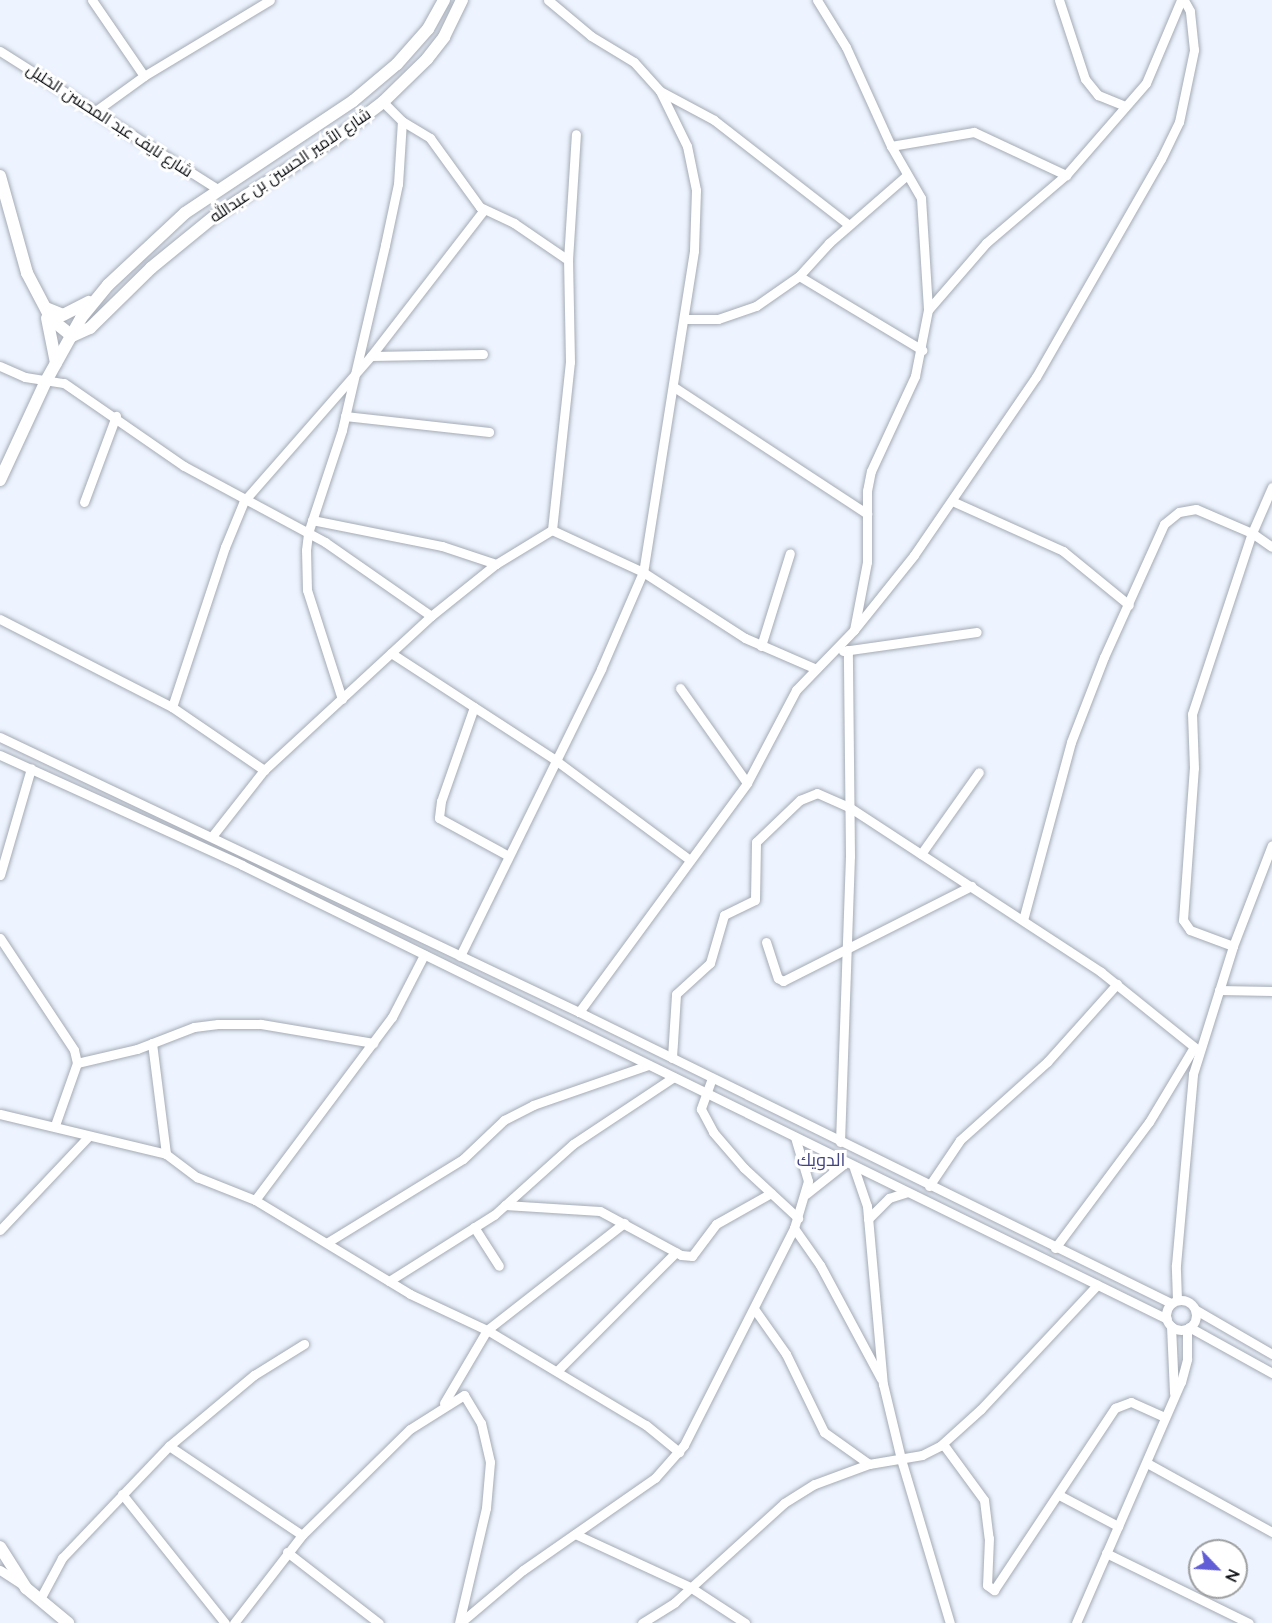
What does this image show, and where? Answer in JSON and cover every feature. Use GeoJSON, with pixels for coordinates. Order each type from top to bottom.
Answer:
{"type":"FeatureCollection","features":[{"type":"Feature","properties":{"kind":"street"},"geometry":{"type":"LineString","coordinates":[[92,0],[144,76]]}},
{"type":"Feature","properties":{"kind":"street"},"geometry":{"type":"LineString","coordinates":[[97,111],[144,76],[270,0]]}},
{"type":"Feature","properties":{"kind":"street","name":"شارع الأمير الحسين بن عبدالله"},"geometry":{"type":"LineString","coordinates":[[0,480],[46,381],[81,318],[108,285],[158,236],[219,190],[353,101],[397,64],[428,29],[444,0]]}},
{"type":"Feature","properties":{"kind":"street","name":"شارع الأمير الحسين بن عبدالله"},"geometry":{"type":"LineString","coordinates":[[72,336],[90,328],[158,262],[244,194],[334,139],[383,102],[427,59],[444,37],[462,0]]}},
{"type":"Feature","properties":{"kind":"street"},"geometry":{"type":"LineString","coordinates":[[460,956],[554,759],[601,669],[643,572],[674,387],[699,206],[687,146],[660,91],[634,62],[591,36],[548,0]]}},
{"type":"Feature","properties":{"kind":"street"},"geometry":{"type":"LineString","coordinates":[[817,0],[846,47],[891,146],[922,206],[928,310],[922,350],[907,395],[871,471],[867,514],[867,562],[854,630]]}},
{"type":"Feature","properties":{"kind":"street"},"geometry":{"type":"LineString","coordinates":[[1059,0],[1085,79],[1098,94],[1125,106]]}},
{"type":"Feature","properties":{"kind":"street"},"geometry":{"type":"LineString","coordinates":[[928,310],[986,243],[1066,175],[1146,83],[1183,0]]}},
{"type":"Feature","properties":{"kind":"street"},"geometry":{"type":"LineString","coordinates":[[579,1012],[747,783],[787,703],[814,668],[870,614],[952,501],[1056,347],[1179,122],[1194,50],[1190,11],[1183,0]]}},
{"type":"Feature","properties":{"kind":"street","name":"شارع نايف عبد المحسن الخليل"},"geometry":{"type":"LineString","coordinates":[[0,51],[219,190]]}},
{"type":"Feature","properties":{"kind":"street"},"geometry":{"type":"LineString","coordinates":[[660,91],[714,120],[849,225]]}},
{"type":"Feature","properties":{"kind":"street"},"geometry":{"type":"LineString","coordinates":[[383,102],[402,121],[430,138],[484,210],[514,223],[568,260]]}},
{"type":"Feature","properties":{"kind":"street"},"geometry":{"type":"LineString","coordinates":[[342,699],[307,590],[308,533],[345,416],[396,194],[402,121]]}},
{"type":"Feature","properties":{"kind":"street"},"geometry":{"type":"LineString","coordinates":[[891,146],[974,132],[1066,175]]}},
{"type":"Feature","properties":{"kind":"street"},"geometry":{"type":"LineString","coordinates":[[552,530],[570,362],[568,260],[576,134]]}},
{"type":"Feature","properties":{"kind":"street"},"geometry":{"type":"LineString","coordinates":[[684,319],[733,316],[756,306],[798,276],[849,225],[907,175]]}},
{"type":"Feature","properties":{"kind":"street"},"geometry":{"type":"LineString","coordinates":[[0,176],[27,273],[51,319],[72,336]]}},
{"type":"Feature","properties":{"kind":"street"},"geometry":{"type":"LineString","coordinates":[[172,707],[225,547],[244,501],[371,356],[484,210]]}},
{"type":"Feature","properties":{"kind":"street"},"geometry":{"type":"LineString","coordinates":[[798,276],[922,350]]}},
{"type":"Feature","properties":{"kind":"street"},"geometry":{"type":"LineString","coordinates":[[43,306],[57,315],[71,313],[108,285]]}},
{"type":"Feature","properties":{"kind":"street"},"geometry":{"type":"LineString","coordinates":[[43,306],[52,332],[56,364]]}},
{"type":"Feature","properties":{"kind":"street"},"geometry":{"type":"LineString","coordinates":[[371,356],[483,354]]}},
{"type":"Feature","properties":{"kind":"street"},"geometry":{"type":"LineString","coordinates":[[0,366],[46,381],[64,383],[116,416],[184,466],[244,501],[308,533],[431,616]]}},
{"type":"Feature","properties":{"kind":"street"},"geometry":{"type":"LineString","coordinates":[[674,387],[867,514]]}},
{"type":"Feature","properties":{"kind":"street"},"geometry":{"type":"LineString","coordinates":[[84,502],[116,416]]}},
{"type":"Feature","properties":{"kind":"street"},"geometry":{"type":"LineString","coordinates":[[345,416],[489,432]]}},
{"type":"Feature","properties":{"kind":"street"},"geometry":{"type":"LineString","coordinates":[[1233,946],[1190,930],[1184,920],[1194,768],[1192,714],[1252,533],[1272,487]]}},
{"type":"Feature","properties":{"kind":"street"},"geometry":{"type":"LineString","coordinates":[[952,501],[1063,551],[1129,605]]}},
{"type":"Feature","properties":{"kind":"street"},"geometry":{"type":"LineString","coordinates":[[1023,920],[1065,760],[1104,657],[1169,517],[1196,509],[1252,533],[1272,547]]}},
{"type":"Feature","properties":{"kind":"street"},"geometry":{"type":"LineString","coordinates":[[312,520],[432,544],[496,564]]}},
{"type":"Feature","properties":{"kind":"street"},"geometry":{"type":"LineString","coordinates":[[213,835],[264,770],[431,616],[496,564],[552,530]]}},
{"type":"Feature","properties":{"kind":"street"},"geometry":{"type":"LineString","coordinates":[[552,530],[643,572],[761,646],[814,668]]}},
{"type":"Feature","properties":{"kind":"street"},"geometry":{"type":"LineString","coordinates":[[761,646],[790,553]]}},
{"type":"Feature","properties":{"kind":"street"},"geometry":{"type":"LineString","coordinates":[[0,619],[172,707],[264,770]]}},
{"type":"Feature","properties":{"kind":"street"},"geometry":{"type":"LineString","coordinates":[[831,652],[977,632]]}},
{"type":"Feature","properties":{"kind":"street"},"geometry":{"type":"LineString","coordinates":[[840,1142],[849,807],[848,650]]}},
{"type":"Feature","properties":{"kind":"street"},"geometry":{"type":"LineString","coordinates":[[392,653],[554,759],[690,860]]}},
{"type":"Feature","properties":{"kind":"street"},"geometry":{"type":"LineString","coordinates":[[680,688],[747,783]]}},
{"type":"Feature","properties":{"kind":"street"},"geometry":{"type":"LineString","coordinates":[[474,707],[441,801],[439,818],[507,855]]}},
{"type":"Feature","properties":{"kind":"street"},"geometry":{"type":"LineString","coordinates":[[0,736],[213,835],[579,1012],[1055,1248],[1174,1302],[1189,1302],[1196,1310],[1272,1354]]}},
{"type":"Feature","properties":{"kind":"street"},"geometry":{"type":"LineString","coordinates":[[0,755],[242,865],[850,1166],[942,1208],[1169,1322],[1188,1328],[1272,1372]]}},
{"type":"Feature","properties":{"kind":"street"},"geometry":{"type":"LineString","coordinates":[[0,875],[31,768]]}},
{"type":"Feature","properties":{"kind":"street"},"geometry":{"type":"LineString","coordinates":[[921,854],[979,772]]}},
{"type":"Feature","properties":{"kind":"street"},"geometry":{"type":"LineString","coordinates":[[672,1058],[675,994],[710,963],[724,915],[755,900],[756,842],[808,794],[823,794],[849,807],[1023,920],[1117,984],[1196,1048]]}},
{"type":"Feature","properties":{"kind":"street"},"geometry":{"type":"LineString","coordinates":[[1055,1248],[1149,1122],[1196,1048],[1272,844]]}},
{"type":"Feature","properties":{"kind":"street"},"geometry":{"type":"LineString","coordinates":[[242,865],[248,853]]}},
{"type":"Feature","properties":{"kind":"street"},"geometry":{"type":"LineString","coordinates":[[766,942],[778,978],[783,981],[845,952],[971,886]]}},
{"type":"Feature","properties":{"kind":"street"},"geometry":{"type":"LineString","coordinates":[[0,938],[71,1041],[78,1063],[55,1125]]}},
{"type":"Feature","properties":{"kind":"street"},"geometry":{"type":"LineString","coordinates":[[255,1200],[392,1017],[424,955]]}},
{"type":"Feature","properties":{"kind":"street"},"geometry":{"type":"LineString","coordinates":[[929,1186],[960,1140],[1047,1062],[1117,984]]}},
{"type":"Feature","properties":{"kind":"street"},"geometry":{"type":"LineString","coordinates":[[1219,990],[1272,991]]}},
{"type":"Feature","properties":{"kind":"street"},"geometry":{"type":"LineString","coordinates":[[78,1063],[152,1043],[194,1027],[239,1024],[311,1031],[373,1043]]}},
{"type":"Feature","properties":{"kind":"street"},"geometry":{"type":"LineString","coordinates":[[152,1043],[166,1154]]}},
{"type":"Feature","properties":{"kind":"street"},"geometry":{"type":"LineString","coordinates":[[1174,1393],[1169,1322],[1174,1302],[1179,1221],[1196,1048]]}},
{"type":"Feature","properties":{"kind":"street"},"geometry":{"type":"LineString","coordinates":[[328,1242],[463,1159],[504,1120],[533,1105],[648,1065]]}},
{"type":"Feature","properties":{"kind":"street"},"geometry":{"type":"LineString","coordinates":[[389,1281],[505,1205],[573,1144],[674,1077]]}},
{"type":"Feature","properties":{"kind":"street"},"geometry":{"type":"LineString","coordinates":[[712,1078],[705,1093],[702,1112],[714,1132],[796,1223],[883,1384]]}},
{"type":"Feature","properties":{"kind":"street"},"geometry":{"type":"LineString","coordinates":[[0,1114],[55,1125],[89,1136],[166,1154],[197,1178],[255,1200],[328,1242],[389,1281],[487,1330],[646,1425],[679,1452]]}},
{"type":"Feature","properties":{"kind":"street"},"geometry":{"type":"LineString","coordinates":[[0,1230],[89,1136]]}},
{"type":"Feature","properties":{"kind":"street"},"geometry":{"type":"LineString","coordinates":[[459,1623],[484,1599],[655,1478],[679,1452],[755,1310],[796,1223],[806,1194],[807,1168],[795,1137]]}},
{"type":"Feature","properties":{"kind":"street"},"geometry":{"type":"LineString","coordinates":[[806,1194],[850,1166]]}},
{"type":"Feature","properties":{"kind":"street"},"geometry":{"type":"LineString","coordinates":[[850,1166],[865,1193],[883,1384],[901,1459],[950,1623]]}},
{"type":"Feature","properties":{"kind":"street"},"geometry":{"type":"LineString","coordinates":[[868,1219],[889,1198],[907,1192]]}},
{"type":"Feature","properties":{"kind":"street"},"geometry":{"type":"LineString","coordinates":[[505,1205],[594,1210],[624,1223],[676,1252],[694,1256],[716,1224],[771,1193]]}},
{"type":"Feature","properties":{"kind":"street"},"geometry":{"type":"LineString","coordinates":[[942,1208],[949,1196]]}},
{"type":"Feature","properties":{"kind":"street"},"geometry":{"type":"LineString","coordinates":[[442,1406],[487,1330],[624,1223]]}},
{"type":"Feature","properties":{"kind":"street"},"geometry":{"type":"LineString","coordinates":[[474,1227],[499,1266]]}},
{"type":"Feature","properties":{"kind":"street"},"geometry":{"type":"LineString","coordinates":[[557,1371],[676,1252]]}},
{"type":"Feature","properties":{"kind":"street"},"geometry":{"type":"LineString","coordinates":[[642,1623],[690,1587],[784,1503],[815,1484],[869,1464],[922,1455],[943,1444],[981,1409],[1097,1285]]}},
{"type":"Feature","properties":{"kind":"street"},"geometry":{"type":"LineString","coordinates":[[755,1310],[786,1354],[824,1432],[869,1464]]}},
{"type":"Feature","properties":{"kind":"street"},"geometry":{"type":"LineString","coordinates":[[1076,1623],[1165,1417],[1187,1359],[1188,1328],[1195,1320],[1196,1310]]}},
{"type":"Feature","properties":{"kind":"street"},"geometry":{"type":"LineString","coordinates":[[40,1599],[62,1558],[169,1446],[254,1374],[304,1344]]}},
{"type":"Feature","properties":{"kind":"street"},"geometry":{"type":"LineString","coordinates":[[234,1623],[302,1535],[410,1429],[461,1395],[468,1396],[490,1452],[486,1508],[459,1623]]}},
{"type":"Feature","properties":{"kind":"street"},"geometry":{"type":"LineString","coordinates":[[943,1444],[984,1500],[989,1539],[987,1585],[991,1590],[999,1585],[1115,1408],[1131,1402],[1165,1417]]}},
{"type":"Feature","properties":{"kind":"street"},"geometry":{"type":"LineString","coordinates":[[169,1446],[302,1535]]}},
{"type":"Feature","properties":{"kind":"street"},"geometry":{"type":"LineString","coordinates":[[1147,1462],[1272,1532]]}},
{"type":"Feature","properties":{"kind":"street"},"geometry":{"type":"LineString","coordinates":[[122,1494],[225,1623]]}},
{"type":"Feature","properties":{"kind":"street"},"geometry":{"type":"LineString","coordinates":[[1059,1495],[1118,1527]]}},
{"type":"Feature","properties":{"kind":"street"},"geometry":{"type":"LineString","coordinates":[[575,1534],[690,1587],[745,1623]]}},
{"type":"Feature","properties":{"kind":"street"},"geometry":{"type":"LineString","coordinates":[[0,1547],[26,1588]]}},
{"type":"Feature","properties":{"kind":"street"},"geometry":{"type":"LineString","coordinates":[[287,1552],[379,1623]]}},
{"type":"Feature","properties":{"kind":"street"},"geometry":{"type":"LineString","coordinates":[[1106,1552],[1249,1623]]}},
{"type":"Feature","properties":{"kind":"street"},"geometry":{"type":"LineString","coordinates":[[0,1570],[68,1623]]}},
{"type":"Feature","properties":{"kind":"district","name":"الدويك"},"geometry":{"type":"Point","coordinates":[821,1160]}}]}
